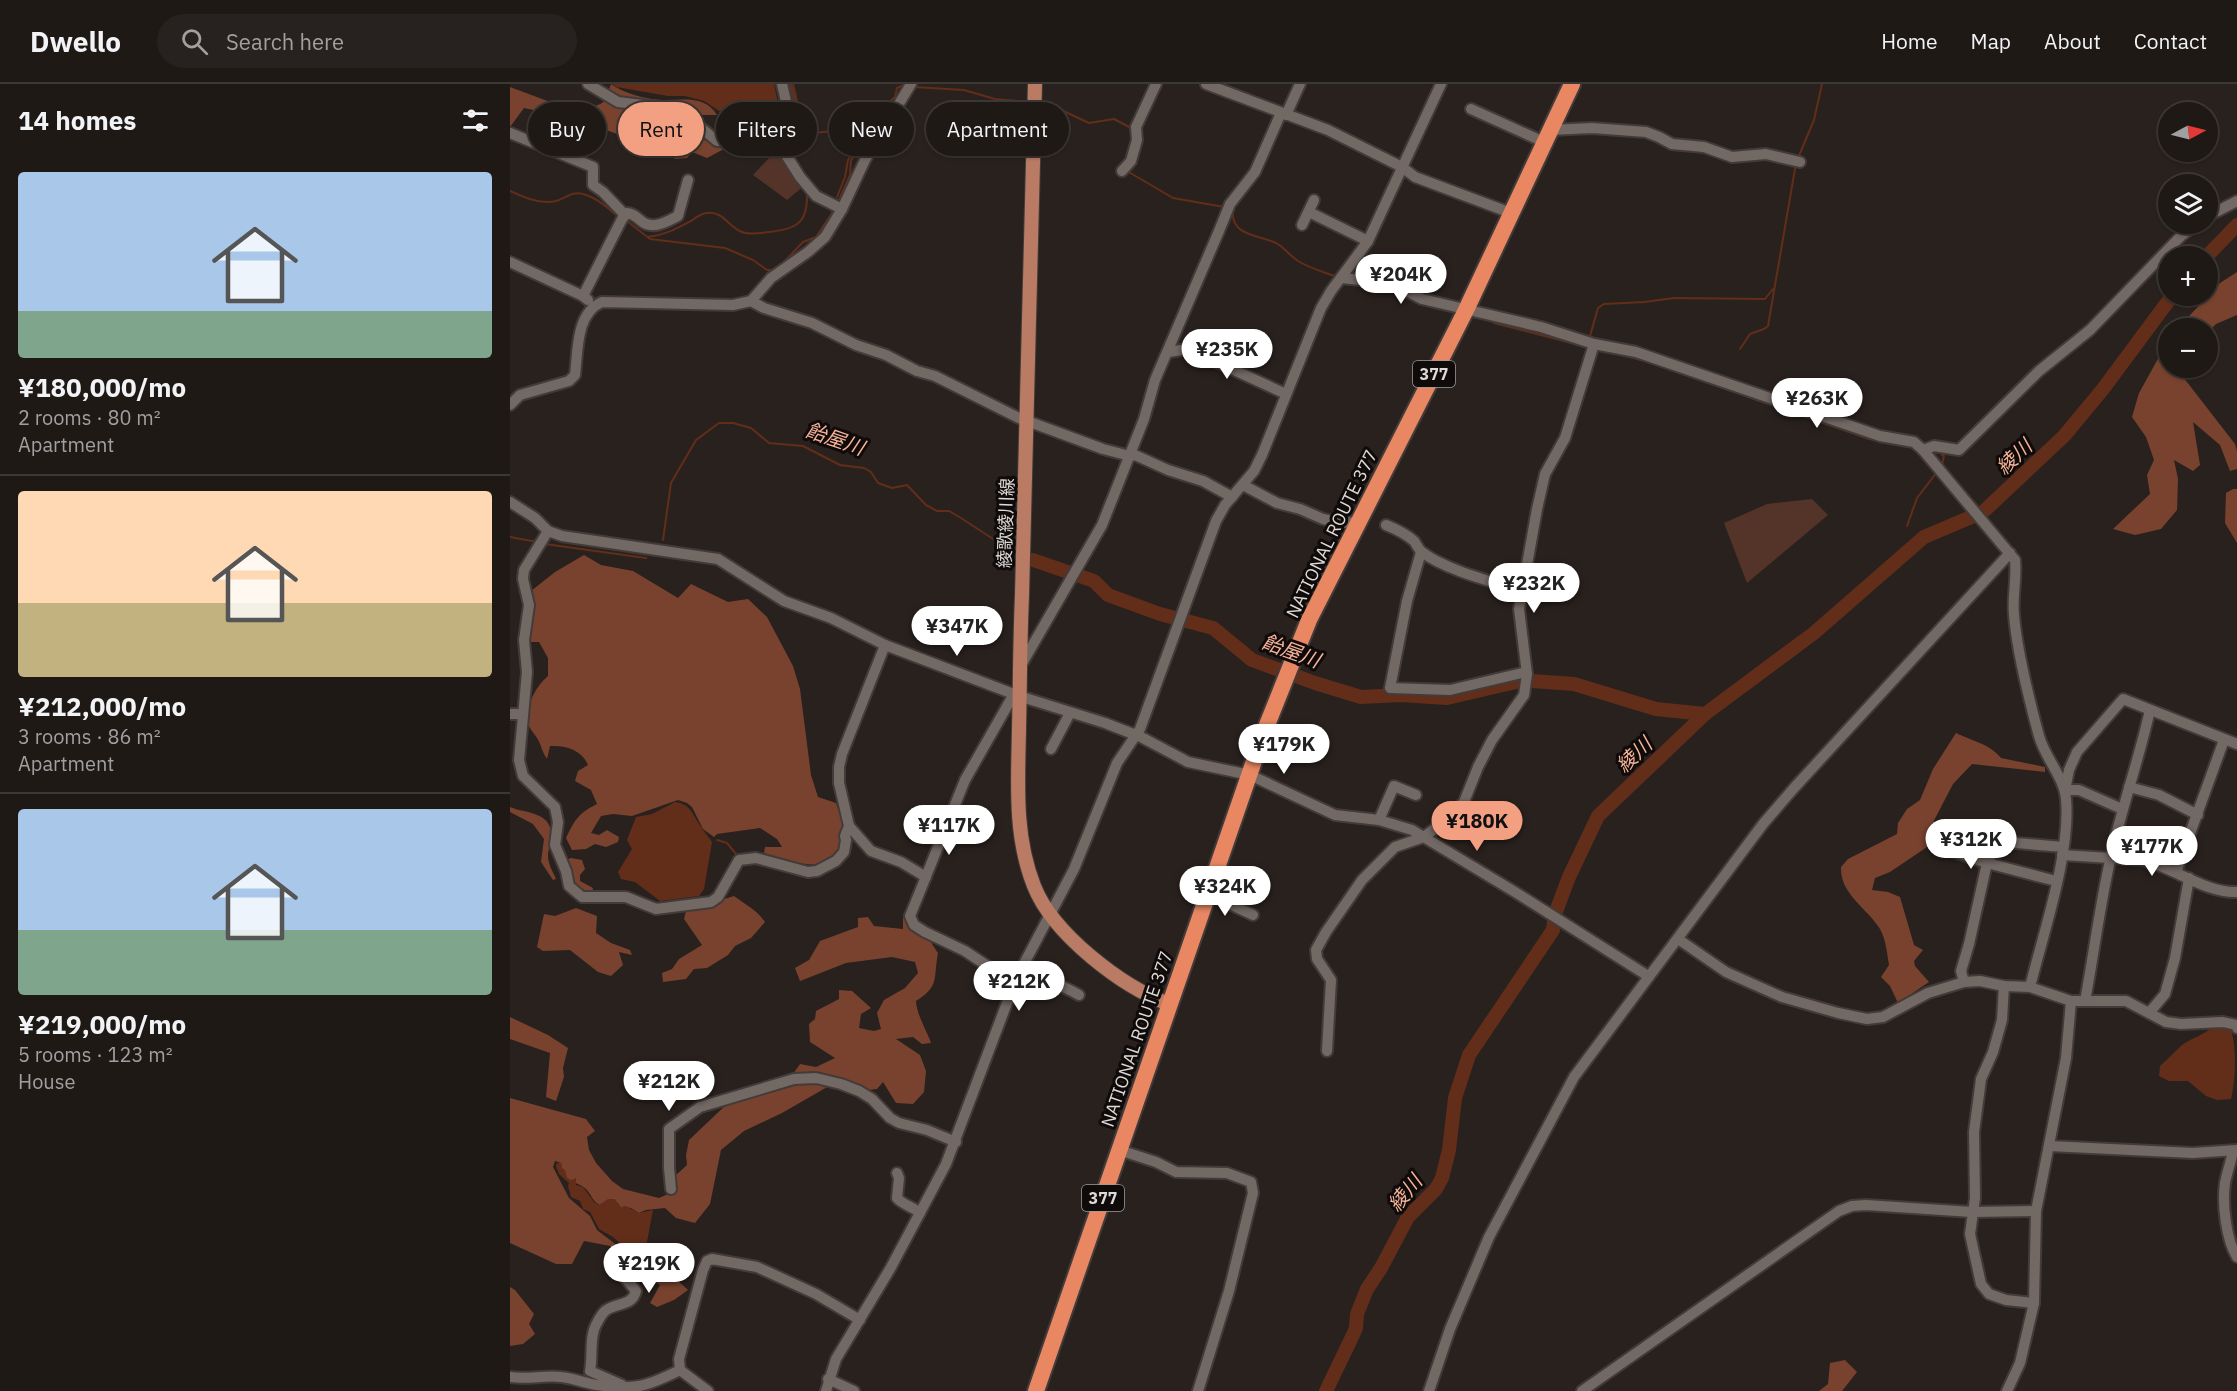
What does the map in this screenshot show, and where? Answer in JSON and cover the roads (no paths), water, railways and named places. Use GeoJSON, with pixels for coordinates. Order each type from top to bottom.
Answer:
{"type":"FeatureCollection","features":[{"type":"Feature","properties":{"kind":"highway","name":"NATIONAL ROUTE 377"},"geometry":{"type":"LineString","coordinates":[[1036,1391],[1263,735],[1310,620],[1466,310],[1572,84]]}},
{"type":"Feature","properties":{"kind":"main road","name":"綾歌綾川線"},"geometry":{"type":"LineString","coordinates":[[1035,84],[1027,420],[1017,695],[1017,799],[1022,846],[1034,887],[1049,914],[1069,938],[1114,974],[1153,998],[1169,1004]]}},
{"type":"Feature","properties":{"kind":"street"},"geometry":{"type":"LineString","coordinates":[[588,84],[618,102],[675,109],[716,140]]}},
{"type":"Feature","properties":{"kind":"street"},"geometry":{"type":"LineString","coordinates":[[782,84],[786,102]]}},
{"type":"Feature","properties":{"kind":"street"},"geometry":{"type":"LineString","coordinates":[[1124,168],[1131,160],[1137,140],[1136,127],[1156,84]]}},
{"type":"Feature","properties":{"kind":"street"},"geometry":{"type":"LineString","coordinates":[[1206,84],[1328,130],[1402,166],[1415,177],[1511,213]]}},
{"type":"Feature","properties":{"kind":"street"},"geometry":{"type":"LineString","coordinates":[[1019,668],[1102,525],[1130,456],[1155,380],[1230,204],[1255,172],[1300,84]]}},
{"type":"Feature","properties":{"kind":"street"},"geometry":{"type":"LineString","coordinates":[[826,1391],[836,1359],[920,1214],[956,1142],[1018,974],[1074,869],[1117,763],[1140,729],[1216,521],[1262,455],[1321,309],[1368,241],[1441,84]]}},
{"type":"Feature","properties":{"kind":"street"},"geometry":{"type":"LineString","coordinates":[[512,400],[520,395],[573,378],[581,331],[588,312],[593,306],[602,302],[733,305],[751,301],[771,278],[825,237],[838,207],[910,86]]}},
{"type":"Feature","properties":{"kind":"street"},"geometry":{"type":"LineString","coordinates":[[1471,109],[1547,136],[1592,128],[1646,132],[1672,144],[1704,147],[1732,157],[1766,154],[1798,162]]}},
{"type":"Feature","properties":{"kind":"street"},"geometry":{"type":"LineString","coordinates":[[510,133],[592,167],[593,185],[603,192],[623,217]]}},
{"type":"Feature","properties":{"kind":"street"},"geometry":{"type":"LineString","coordinates":[[787,156],[816,196],[838,207]]}},
{"type":"Feature","properties":{"kind":"street"},"geometry":{"type":"LineString","coordinates":[[583,296],[623,217],[627,213],[635,214],[642,222],[660,225],[678,216],[688,180]]}},
{"type":"Feature","properties":{"kind":"street"},"geometry":{"type":"LineString","coordinates":[[1302,225],[1314,200]]}},
{"type":"Feature","properties":{"kind":"street"},"geometry":{"type":"LineString","coordinates":[[2218,211],[2237,201]]}},
{"type":"Feature","properties":{"kind":"street"},"geometry":{"type":"LineString","coordinates":[[1309,212],[1368,241]]}},
{"type":"Feature","properties":{"kind":"street"},"geometry":{"type":"LineString","coordinates":[[1924,453],[1934,446],[1959,450],[2039,371],[2090,330],[2184,234]]}},
{"type":"Feature","properties":{"kind":"street"},"geometry":{"type":"LineString","coordinates":[[510,262],[583,296],[593,306]]}},
{"type":"Feature","properties":{"kind":"street"},"geometry":{"type":"LineString","coordinates":[[1341,278],[1392,283],[1422,299],[1541,327],[1593,347],[1636,352],[1880,436],[1914,442],[2015,560],[2013,597],[2016,633],[2040,738],[2065,790]]}},
{"type":"Feature","properties":{"kind":"street"},"geometry":{"type":"LineString","coordinates":[[751,301],[764,308],[812,323],[856,345],[886,355],[917,371],[935,376],[1027,420],[1064,435],[1130,456],[1135,455],[1168,470],[1203,481],[1232,497]]}},
{"type":"Feature","properties":{"kind":"street"},"geometry":{"type":"LineString","coordinates":[[1327,1051],[1331,980],[1317,959],[1316,950],[1362,880],[1395,847],[1424,837],[1464,802],[1478,767],[1492,741],[1524,694],[1527,674],[1519,609],[1545,474],[1565,438],[1593,347]]}},
{"type":"Feature","properties":{"kind":"street"},"geometry":{"type":"LineString","coordinates":[[1168,352],[1188,349],[1286,394]]}},
{"type":"Feature","properties":{"kind":"street"},"geometry":{"type":"LineString","coordinates":[[1243,485],[1276,503],[1300,509],[1323,519],[1342,523],[1358,522]]}},
{"type":"Feature","properties":{"kind":"street"},"geometry":{"type":"LineString","coordinates":[[510,502],[535,518],[543,538]]}},
{"type":"Feature","properties":{"kind":"street"},"geometry":{"type":"LineString","coordinates":[[1386,525],[1398,530],[1414,542],[1421,552],[1472,576],[1522,591]]}},
{"type":"Feature","properties":{"kind":"street"},"geometry":{"type":"LineString","coordinates":[[543,538],[562,536],[718,559],[784,601],[831,618],[885,645],[1017,695],[1105,723],[1188,762],[1250,775],[1335,815],[1379,820],[1412,830],[1645,974]]}},
{"type":"Feature","properties":{"kind":"street"},"geometry":{"type":"LineString","coordinates":[[543,538],[524,570],[523,579],[529,605],[524,639],[527,672],[519,760],[523,776],[555,807],[558,822],[555,845],[566,871],[569,886],[582,897],[626,897],[656,909],[711,902],[718,897],[739,860],[745,858],[756,858],[808,872],[817,871],[836,861],[844,852],[845,836],[849,826]]}},
{"type":"Feature","properties":{"kind":"street"},"geometry":{"type":"LineString","coordinates":[[1429,1391],[1450,1329],[1489,1237],[1574,1077],[1645,974],[1678,939],[1763,824],[2007,550]]}},
{"type":"Feature","properties":{"kind":"street"},"geometry":{"type":"LineString","coordinates":[[1421,552],[1407,601],[1390,688],[1450,690],[1522,673],[1527,674]]}},
{"type":"Feature","properties":{"kind":"street"},"geometry":{"type":"LineString","coordinates":[[885,645],[842,754],[839,783],[849,826],[871,851],[901,862],[926,877]]}},
{"type":"Feature","properties":{"kind":"street"},"geometry":{"type":"LineString","coordinates":[[1017,695],[965,780],[910,916],[914,925],[993,969],[1065,987],[1079,995]]}},
{"type":"Feature","properties":{"kind":"street"},"geometry":{"type":"LineString","coordinates":[[2030,987],[2062,851],[2067,822],[2065,790],[2069,770],[2077,752],[2123,699],[2237,744]]}},
{"type":"Feature","properties":{"kind":"street"},"geometry":{"type":"LineString","coordinates":[[2085,1001],[2110,858],[2122,808],[2141,753],[2150,710]]}},
{"type":"Feature","properties":{"kind":"street"},"geometry":{"type":"LineString","coordinates":[[1051,749],[1070,713]]}},
{"type":"Feature","properties":{"kind":"street"},"geometry":{"type":"LineString","coordinates":[[510,714],[523,714]]}},
{"type":"Feature","properties":{"kind":"street"},"geometry":{"type":"LineString","coordinates":[[2176,872],[2224,740]]}},
{"type":"Feature","properties":{"kind":"street"},"geometry":{"type":"LineString","coordinates":[[1379,820],[1394,786],[1416,795]]}},
{"type":"Feature","properties":{"kind":"street"},"geometry":{"type":"LineString","coordinates":[[2129,787],[2159,795],[2198,815]]}},
{"type":"Feature","properties":{"kind":"street"},"geometry":{"type":"LineString","coordinates":[[2065,790],[2079,790],[2122,808]]}},
{"type":"Feature","properties":{"kind":"street"},"geometry":{"type":"LineString","coordinates":[[1964,982],[1961,971],[1987,863],[1997,845],[2004,842],[2110,858],[2142,860],[2220,891],[2237,892]]}},
{"type":"Feature","properties":{"kind":"street"},"geometry":{"type":"LineString","coordinates":[[1939,847],[1987,863],[2056,881]]}},
{"type":"Feature","properties":{"kind":"street"},"geometry":{"type":"LineString","coordinates":[[2149,1013],[2165,994],[2175,958],[2189,878]]}},
{"type":"Feature","properties":{"kind":"street"},"geometry":{"type":"LineString","coordinates":[[1208,894],[1253,915]]}},
{"type":"Feature","properties":{"kind":"street"},"geometry":{"type":"LineString","coordinates":[[1678,939],[1726,972],[1782,997],[1838,1013],[1866,1018],[1883,1017],[1928,993],[1964,982],[1980,981],[2004,986],[2030,987],[2071,1001],[2126,1001],[2166,1022],[2181,1024],[2223,1022],[2236,1025],[2237,1028]]}},
{"type":"Feature","properties":{"kind":"street"},"geometry":{"type":"LineString","coordinates":[[2004,986],[2002,1020],[1993,1052],[1980,1079],[1974,1132],[1975,1198],[1970,1234],[1981,1284],[1989,1294],[2006,1300],[2034,1303]]}},
{"type":"Feature","properties":{"kind":"street"},"geometry":{"type":"LineString","coordinates":[[2007,1391],[2020,1364],[2034,1303],[2036,1211],[2066,1058],[2071,1001]]}},
{"type":"Feature","properties":{"kind":"street"},"geometry":{"type":"LineString","coordinates":[[671,1189],[669,1129],[700,1107],[794,1079],[816,1078],[841,1084],[872,1099],[898,1123],[927,1130],[956,1142]]}},
{"type":"Feature","properties":{"kind":"street"},"geometry":{"type":"LineString","coordinates":[[2049,1146],[2193,1153],[2235,1150],[2224,1186],[2228,1234],[2237,1257]]}},
{"type":"Feature","properties":{"kind":"street"},"geometry":{"type":"LineString","coordinates":[[1119,1150],[1156,1162],[1176,1172],[1227,1173],[1251,1182],[1253,1193],[1236,1266],[1197,1391]]}},
{"type":"Feature","properties":{"kind":"street"},"geometry":{"type":"LineString","coordinates":[[897,1173],[899,1179],[897,1198],[902,1203],[912,1206],[920,1214]]}},
{"type":"Feature","properties":{"kind":"street"},"geometry":{"type":"LineString","coordinates":[[1582,1391],[1839,1210],[1866,1205],[1972,1212],[2036,1211]]}},
{"type":"Feature","properties":{"kind":"street"},"geometry":{"type":"LineString","coordinates":[[708,1391],[681,1370],[679,1359],[707,1261],[712,1259],[757,1267],[806,1289],[860,1320]]}},
{"type":"Feature","properties":{"kind":"street"},"geometry":{"type":"LineString","coordinates":[[611,1261],[636,1291],[630,1302],[605,1311],[596,1324],[592,1334],[590,1371],[628,1388]]}},
{"type":"Feature","properties":{"kind":"street"},"geometry":{"type":"LineString","coordinates":[[510,1377],[523,1379],[558,1376],[595,1385],[635,1389],[681,1370]]}},
{"type":"Feature","properties":{"kind":"street"},"geometry":{"type":"LineString","coordinates":[[828,1379],[854,1391]]}},
{"type":"Feature","properties":{"kind":"waterway"},"geometry":{"type":"LineString","coordinates":[[793,84],[804,131],[807,133],[855,132],[856,147],[848,160],[845,177],[837,197]]}},
{"type":"Feature","properties":{"kind":"waterway"},"geometry":{"type":"LineString","coordinates":[[838,202],[850,175],[851,160],[870,139],[872,118],[895,97],[897,88],[906,84]]}},
{"type":"Feature","properties":{"kind":"waterway"},"geometry":{"type":"LineString","coordinates":[[1798,158],[1814,120],[1822,84]]}},
{"type":"Feature","properties":{"kind":"waterway"},"geometry":{"type":"LineString","coordinates":[[914,87],[964,90],[995,99],[1029,102]]}},
{"type":"Feature","properties":{"kind":"waterway"},"geometry":{"type":"LineString","coordinates":[[1069,114],[1089,123],[1114,119],[1133,129]]}},
{"type":"Feature","properties":{"kind":"waterway"},"geometry":{"type":"LineString","coordinates":[[1740,349],[1750,334],[1768,326],[1796,163]]}},
{"type":"Feature","properties":{"kind":"waterway"},"geometry":{"type":"LineString","coordinates":[[1127,171],[1173,198],[1224,207]]}},
{"type":"Feature","properties":{"kind":"waterway"},"geometry":{"type":"LineString","coordinates":[[510,191],[544,202],[556,201],[576,193],[583,194],[598,200],[619,217]]}},
{"type":"Feature","properties":{"kind":"waterway"},"geometry":{"type":"LineString","coordinates":[[648,237],[670,231],[707,213],[718,214],[737,230],[745,233],[787,229],[799,223],[803,218],[807,193]]}},
{"type":"Feature","properties":{"kind":"waterway"},"geometry":{"type":"LineString","coordinates":[[627,221],[650,239],[725,248],[753,260],[767,270],[772,270],[783,263],[803,242],[816,237],[834,210]]}},
{"type":"Feature","properties":{"kind":"waterway"},"geometry":{"type":"LineString","coordinates":[[1233,210],[1233,219],[1241,230],[1276,243],[1302,263],[1337,277]]}},
{"type":"Feature","properties":{"kind":"waterway","name":"綾川"},"geometry":{"type":"LineString","coordinates":[[2217,246],[2237,225]]}},
{"type":"Feature","properties":{"kind":"waterway"},"geometry":{"type":"LineString","coordinates":[[1590,336],[1598,308],[1604,304],[1674,298],[1765,299],[1773,289]]}},
{"type":"Feature","properties":{"kind":"waterway","name":"綾川"},"geometry":{"type":"LineString","coordinates":[[1326,1391],[1356,1328],[1357,1314],[1367,1289],[1408,1217],[1436,1189],[1442,1178],[1449,1150],[1455,1098],[1469,1055],[1553,930],[1555,914],[1569,877],[1598,816],[1705,714],[1814,633],[1924,537],[1983,512],[2064,436],[2103,389],[2165,306]]}},
{"type":"Feature","properties":{"kind":"waterway"},"geometry":{"type":"LineString","coordinates":[[1494,323],[1587,347]]}},
{"type":"Feature","properties":{"kind":"waterway"},"geometry":{"type":"LineString","coordinates":[[1611,352],[1652,363],[1869,439],[1909,447]]}},
{"type":"Feature","properties":{"kind":"waterway","name":"飴屋川"},"geometry":{"type":"LineString","coordinates":[[663,540],[671,483],[696,440],[719,423],[733,423],[751,428],[769,443],[803,446],[840,465],[864,468],[871,472],[878,483],[892,488],[907,485],[926,505],[937,511],[949,511],[1016,554]]}},
{"type":"Feature","properties":{"kind":"waterway"},"geometry":{"type":"LineString","coordinates":[[1942,455],[1944,455],[1942,465]]}},
{"type":"Feature","properties":{"kind":"waterway"},"geometry":{"type":"LineString","coordinates":[[1907,526],[1917,498],[1937,472]]}},
{"type":"Feature","properties":{"kind":"waterway","name":"飴屋川"},"geometry":{"type":"LineString","coordinates":[[510,537],[537,542]]}},
{"type":"Feature","properties":{"kind":"waterway","name":"飴屋川"},"geometry":{"type":"LineString","coordinates":[[545,544],[646,558]]}},
{"type":"Feature","properties":{"kind":"waterway","name":"飴屋川"},"geometry":{"type":"LineString","coordinates":[[1033,560],[1094,581],[1108,595],[1160,614],[1213,628],[1252,660],[1361,697],[1401,695],[1447,698],[1520,681]]}},
{"type":"Feature","properties":{"kind":"waterway","name":"飴屋川"},"geometry":{"type":"LineString","coordinates":[[1532,681],[1574,684],[1656,709],[1705,714]]}},
{"type":"Feature","properties":{"kind":"waterway"},"geometry":{"type":"LineString","coordinates":[[717,840],[727,843],[736,854],[747,854]]}}]}
